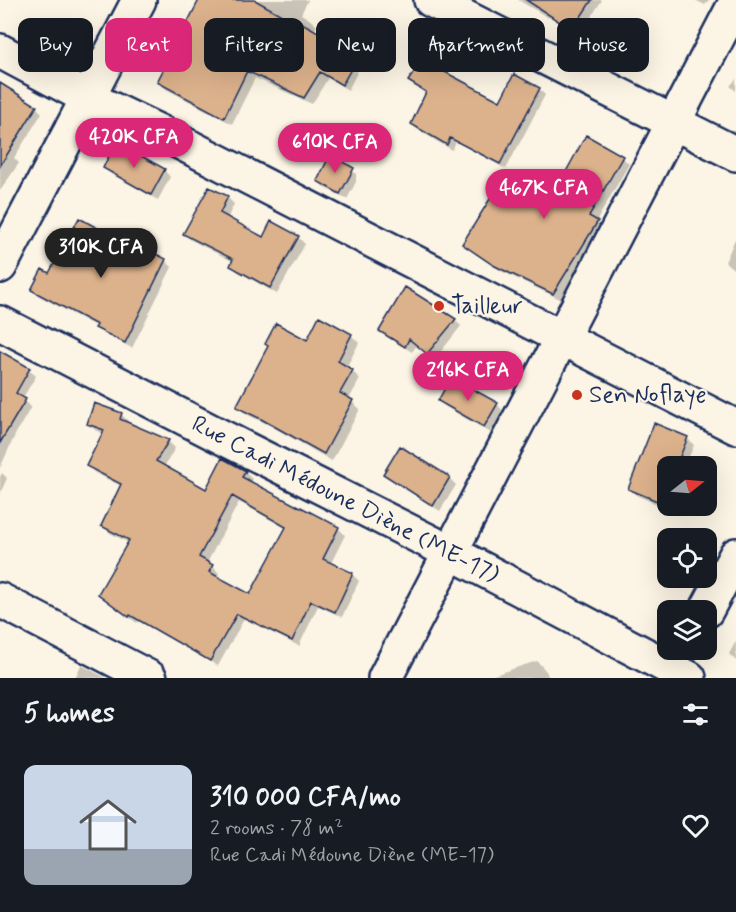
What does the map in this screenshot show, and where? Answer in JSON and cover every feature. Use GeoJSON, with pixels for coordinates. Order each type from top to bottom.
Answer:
{"type":"FeatureCollection","features":[{"type":"Feature","properties":{"kind":"street"},"geometry":{"type":"LineString","coordinates":[[0,266],[139,0]]}},
{"type":"Feature","properties":{"kind":"street"},"geometry":{"type":"LineString","coordinates":[[431,0],[736,154]]}},
{"type":"Feature","properties":{"kind":"street"},"geometry":{"type":"LineString","coordinates":[[385,678],[736,2]]}},
{"type":"Feature","properties":{"kind":"street"},"geometry":{"type":"LineString","coordinates":[[0,51],[88,98],[170,137],[736,427]]}},
{"type":"Feature","properties":{"kind":"street","name":"Rue Cadi Médoune Diène (ME-17)"},"geometry":{"type":"LineString","coordinates":[[0,323],[681,669]]}},
{"type":"Feature","properties":{"kind":"street"},"geometry":{"type":"LineString","coordinates":[[712,600],[736,555]]}},
{"type":"Feature","properties":{"kind":"street"},"geometry":{"type":"LineString","coordinates":[[0,600],[150,678]]}},
{"type":"Feature","properties":{"kind":"building"},"geometry":{"type":"Polygon","coordinates":[[[199,0],[255,0],[287,18],[204,18],[204,72],[247,72],[224,118],[157,82],[162,72],[192,72],[192,18],[190,18],[199,0]]]}},
{"type":"Feature","properties":{"kind":"building"},"geometry":{"type":"Polygon","coordinates":[[[526,0],[592,0],[580,18],[557,18],[557,20],[526,0]]]}},
{"type":"Feature","properties":{"kind":"building"},"geometry":{"type":"Polygon","coordinates":[[[304,24],[316,31],[316,72],[320,72],[304,98],[249,72],[304,72],[304,24]]]}},
{"type":"Feature","properties":{"kind":"building"},"geometry":{"type":"Polygon","coordinates":[[[320,72],[349,72],[342,85],[320,72]]]}},
{"type":"Feature","properties":{"kind":"building"},"geometry":{"type":"Polygon","coordinates":[[[414,72],[445,72],[500,101],[514,74],[540,88],[500,164],[450,138],[447,145],[411,124],[426,92],[408,81],[414,72]]]}},
{"type":"Feature","properties":{"kind":"building"},"geometry":{"type":"Polygon","coordinates":[[[0,83],[37,106],[0,166],[0,83]]]}},
{"type":"Feature","properties":{"kind":"building"},"geometry":{"type":"Polygon","coordinates":[[[586,135],[623,156],[589,216],[598,221],[553,294],[493,265],[462,244],[506,173],[550,201],[586,135]]]}},
{"type":"Feature","properties":{"kind":"building"},"geometry":{"type":"Polygon","coordinates":[[[116,142],[165,169],[151,195],[103,168],[116,142]]]}},
{"type":"Feature","properties":{"kind":"building"},"geometry":{"type":"Polygon","coordinates":[[[330,155],[354,168],[340,194],[317,181],[330,155]]]}},
{"type":"Feature","properties":{"kind":"building"},"geometry":{"type":"Polygon","coordinates":[[[209,187],[228,196],[220,213],[263,237],[271,221],[299,236],[270,288],[230,266],[233,259],[183,234],[209,187]]]}},
{"type":"Feature","properties":{"kind":"building"},"geometry":{"type":"Polygon","coordinates":[[[79,218],[136,249],[138,245],[166,259],[125,343],[95,328],[97,325],[31,290],[42,269],[49,273],[79,218]]]}},
{"type":"Feature","properties":{"kind":"building"},"geometry":{"type":"Polygon","coordinates":[[[405,287],[456,319],[427,354],[409,339],[405,347],[379,331],[405,287]]]}},
{"type":"Feature","properties":{"kind":"building"},"geometry":{"type":"Polygon","coordinates":[[[319,316],[352,334],[338,361],[353,370],[340,393],[353,400],[324,454],[236,407],[268,346],[265,344],[276,323],[307,340],[319,316]]]}},
{"type":"Feature","properties":{"kind":"building"},"geometry":{"type":"Polygon","coordinates":[[[0,351],[30,368],[16,393],[26,399],[0,443],[0,351]]]}},
{"type":"Feature","properties":{"kind":"building"},"geometry":{"type":"Polygon","coordinates":[[[451,377],[498,403],[484,427],[438,401],[451,377]]]}},
{"type":"Feature","properties":{"kind":"building"},"geometry":{"type":"Polygon","coordinates":[[[94,403],[122,413],[120,419],[169,440],[156,461],[206,489],[222,458],[246,471],[242,477],[339,527],[323,559],[353,573],[335,612],[311,601],[292,641],[237,614],[210,661],[130,615],[129,617],[98,594],[129,540],[101,526],[121,484],[86,466],[104,430],[87,424],[94,403]],[[232,496],[199,557],[213,565],[209,572],[250,594],[286,527],[232,496]]]}},
{"type":"Feature","properties":{"kind":"building"},"geometry":{"type":"Polygon","coordinates":[[[654,423],[688,437],[680,456],[657,456],[657,501],[628,489],[654,423]]]}},
{"type":"Feature","properties":{"kind":"building"},"geometry":{"type":"Polygon","coordinates":[[[400,446],[450,477],[433,506],[383,474],[400,446]]]}},
{"type":"Feature","properties":{"kind":"place","name":"Tailleur"},"geometry":{"type":"Point","coordinates":[439,306]}},
{"type":"Feature","properties":{"kind":"place","name":"Sen Noflaye"},"geometry":{"type":"Point","coordinates":[577,395]}}]}
